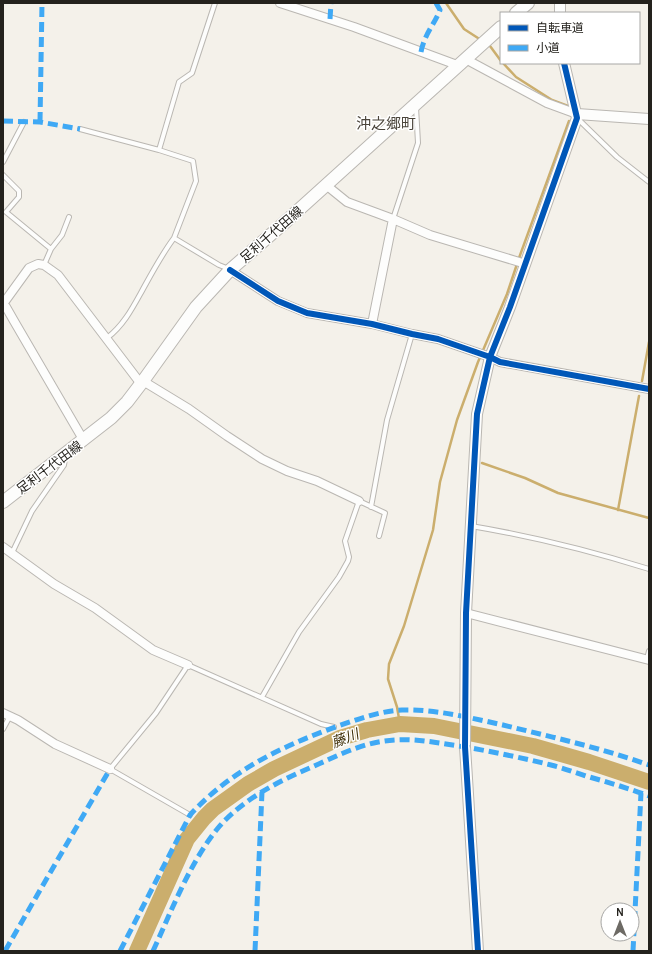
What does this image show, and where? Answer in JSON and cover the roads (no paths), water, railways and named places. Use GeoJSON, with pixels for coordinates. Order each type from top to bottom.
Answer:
{"type":"FeatureCollection","features":[{"type":"Feature","properties":{"kind":"main road"},"geometry":{"type":"LineString","coordinates":[[517,12],[528,3]]}},
{"type":"Feature","properties":{"kind":"main road","name":"足利千代田線"},"geometry":{"type":"LineString","coordinates":[[3,502],[66,455],[111,418],[142,383],[196,307],[230,270],[500,28]]}},
{"type":"Feature","properties":{"kind":"street"},"geometry":{"type":"LineString","coordinates":[[280,3],[462,61],[471,62],[547,103],[577,116],[649,119]]}},
{"type":"Feature","properties":{"kind":"street"},"geometry":{"type":"LineString","coordinates":[[478,951],[465,719],[466,613],[477,414],[490,357],[526,264],[577,116],[564,64]]}},
{"type":"Feature","properties":{"kind":"street"},"geometry":{"type":"LineString","coordinates":[[326,185],[347,202],[430,235],[526,264]]}},
{"type":"Feature","properties":{"kind":"street"},"geometry":{"type":"LineString","coordinates":[[372,324],[393,219]]}},
{"type":"Feature","properties":{"kind":"street"},"geometry":{"type":"LineString","coordinates":[[84,440],[3,304],[29,268],[38,264],[44,265],[58,275],[142,383],[189,409],[262,459],[287,471],[317,481],[359,501]]}},
{"type":"Feature","properties":{"kind":"street"},"geometry":{"type":"LineString","coordinates":[[230,270],[278,301],[307,313],[372,324],[438,339],[490,357],[500,362],[649,389]]}},
{"type":"Feature","properties":{"kind":"street"},"geometry":{"type":"LineString","coordinates":[[3,547],[54,584],[95,608],[153,650],[188,665]]}},
{"type":"Feature","properties":{"kind":"street"},"geometry":{"type":"LineString","coordinates":[[466,613],[648,660]]}},
{"type":"Feature","properties":{"kind":"street"},"geometry":{"type":"LineString","coordinates":[[7,714],[55,744],[110,769]]}},
{"type":"Feature","properties":{"kind":"lane"},"geometry":{"type":"LineString","coordinates":[[159,150],[179,82],[192,73],[215,3]]}},
{"type":"Feature","properties":{"kind":"lane"},"geometry":{"type":"LineString","coordinates":[[393,219],[418,142],[416,103]]}},
{"type":"Feature","properties":{"kind":"lane"},"geometry":{"type":"LineString","coordinates":[[577,116],[617,157],[649,182]]}},
{"type":"Feature","properties":{"kind":"lane"},"geometry":{"type":"LineString","coordinates":[[3,162],[24,122]]}},
{"type":"Feature","properties":{"kind":"lane"},"geometry":{"type":"LineString","coordinates":[[80,129],[159,150],[193,161],[196,181],[174,238],[162,254],[127,318],[118,330],[107,338]]}},
{"type":"Feature","properties":{"kind":"lane"},"geometry":{"type":"LineString","coordinates":[[3,175],[19,191],[19,197],[6,212],[51,249]]}},
{"type":"Feature","properties":{"kind":"lane"},"geometry":{"type":"LineString","coordinates":[[44,265],[51,249],[62,235],[69,217]]}},
{"type":"Feature","properties":{"kind":"lane"},"geometry":{"type":"LineString","coordinates":[[174,238],[230,270]]}},
{"type":"Feature","properties":{"kind":"lane"},"geometry":{"type":"LineString","coordinates":[[371,507],[387,420],[412,334]]}},
{"type":"Feature","properties":{"kind":"lane"},"geometry":{"type":"LineString","coordinates":[[12,553],[32,511],[64,465],[66,455]]}},
{"type":"Feature","properties":{"kind":"lane"},"geometry":{"type":"LineString","coordinates":[[262,698],[299,632],[339,577],[348,561],[349,557],[345,541],[359,501],[385,513],[379,536]]}},
{"type":"Feature","properties":{"kind":"lane"},"geometry":{"type":"LineString","coordinates":[[470,526],[497,530],[570,547],[618,559],[649,569]]}},
{"type":"Feature","properties":{"kind":"lane"},"geometry":{"type":"LineString","coordinates":[[648,660],[649,651]]}},
{"type":"Feature","properties":{"kind":"lane"},"geometry":{"type":"LineString","coordinates":[[190,815],[110,769],[156,713],[188,665],[321,724],[334,728]]}},
{"type":"Feature","properties":{"kind":"lane"},"geometry":{"type":"LineString","coordinates":[[3,729],[7,714]]}},
{"type":"Feature","properties":{"kind":"waterway"},"geometry":{"type":"LineString","coordinates":[[446,3],[464,29],[481,40]]}},
{"type":"Feature","properties":{"kind":"waterway"},"geometry":{"type":"LineString","coordinates":[[486,44],[490,46],[500,60]]}},
{"type":"Feature","properties":{"kind":"waterway"},"geometry":{"type":"LineString","coordinates":[[504,64],[516,77],[552,100],[568,106]]}},
{"type":"Feature","properties":{"kind":"waterway"},"geometry":{"type":"LineString","coordinates":[[400,724],[397,707],[388,679],[389,664],[404,626],[433,530],[440,482],[457,420],[478,362],[507,294],[569,121]]}},
{"type":"Feature","properties":{"kind":"waterway"},"geometry":{"type":"LineString","coordinates":[[642,381],[649,342]]}},
{"type":"Feature","properties":{"kind":"waterway"},"geometry":{"type":"LineString","coordinates":[[618,510],[639,396]]}},
{"type":"Feature","properties":{"kind":"waterway"},"geometry":{"type":"LineString","coordinates":[[482,463],[525,478],[558,493],[649,518]]}},
{"type":"Feature","properties":{"kind":"waterway","name":"藤川"},"geometry":{"type":"LineString","coordinates":[[137,951],[187,839],[204,818],[213,809],[248,784],[274,769],[340,738],[367,730],[400,724],[434,726],[533,746],[589,762],[649,782]]}},
{"type":"Feature","properties":{"kind":"district","name":"沖之郷町"},"geometry":{"type":"Point","coordinates":[386,124]}}]}
